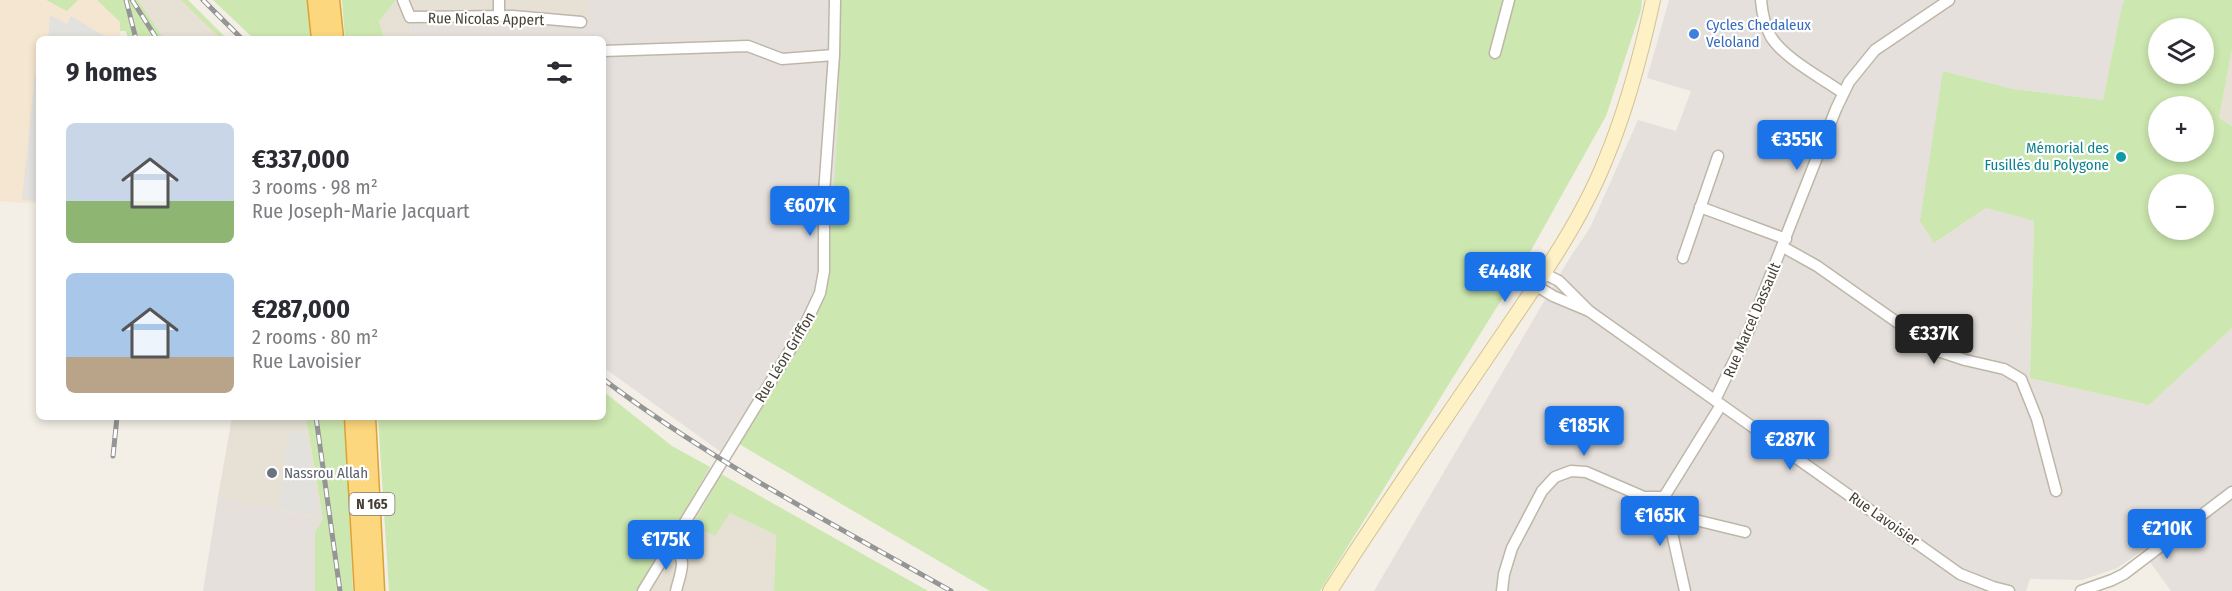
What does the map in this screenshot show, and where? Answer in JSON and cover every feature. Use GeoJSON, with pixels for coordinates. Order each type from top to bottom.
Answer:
{"type":"FeatureCollection","features":[{"type":"Feature","properties":{"kind":"highway"},"geometry":{"type":"LineString","coordinates":[[316,0],[320,36]]}},
{"type":"Feature","properties":{"kind":"highway"},"geometry":{"type":"LineString","coordinates":[[331,0],[335,36]]}},
{"type":"Feature","properties":{"kind":"highway","name":"N 165"},"geometry":{"type":"LineString","coordinates":[[353,420],[363,591]]}},
{"type":"Feature","properties":{"kind":"highway","name":"N 165"},"geometry":{"type":"LineString","coordinates":[[367,420],[376,591]]}},
{"type":"Feature","properties":{"kind":"main road"},"geometry":{"type":"LineString","coordinates":[[1330,591],[1543,273],[1579,215],[1605,164],[1640,62],[1653,0]]}},
{"type":"Feature","properties":{"kind":"street","name":"Rue Nicolas Appert"},"geometry":{"type":"LineString","coordinates":[[403,0],[410,17],[499,16],[581,22]]}},
{"type":"Feature","properties":{"kind":"street"},"geometry":{"type":"LineString","coordinates":[[499,0],[499,16]]}},
{"type":"Feature","properties":{"kind":"street","name":"Rue Léon Griffon"},"geometry":{"type":"LineString","coordinates":[[643,591],[804,329],[820,293],[824,271],[824,193],[834,55],[835,0]]}},
{"type":"Feature","properties":{"kind":"street"},"geometry":{"type":"LineString","coordinates":[[1495,53],[1509,0]]}},
{"type":"Feature","properties":{"kind":"street"},"geometry":{"type":"LineString","coordinates":[[1761,0],[1763,16],[1772,37],[1791,57],[1844,93]]}},
{"type":"Feature","properties":{"kind":"street","name":"Rue Marcel Dassault"},"geometry":{"type":"LineString","coordinates":[[1664,497],[1718,402],[1844,93],[1862,63],[1875,50],[1949,0]]}},
{"type":"Feature","properties":{"kind":"street"},"geometry":{"type":"LineString","coordinates":[[606,51],[748,46],[782,59],[834,55]]}},
{"type":"Feature","properties":{"kind":"street"},"geometry":{"type":"LineString","coordinates":[[1683,258],[1718,156]]}},
{"type":"Feature","properties":{"kind":"street"},"geometry":{"type":"LineString","coordinates":[[1700,207],[1784,243],[1938,351],[2004,369],[2021,379],[2037,419],[2056,491]]}},
{"type":"Feature","properties":{"kind":"street","name":"Rue Lavoisier"},"geometry":{"type":"LineString","coordinates":[[1543,273],[1559,281],[1589,311],[1960,574],[2009,591]]}},
{"type":"Feature","properties":{"kind":"street","name":"Rue Lavoisier"},"geometry":{"type":"LineString","coordinates":[[1535,285],[1553,296],[1589,311]]}},
{"type":"Feature","properties":{"kind":"street"},"geometry":{"type":"LineString","coordinates":[[1502,591],[1504,574],[1512,548],[1542,491],[1556,477],[1571,471],[1586,472],[1644,497],[1664,497]]}},
{"type":"Feature","properties":{"kind":"street"},"geometry":{"type":"LineString","coordinates":[[2081,591],[2124,574],[2232,492]]}},
{"type":"Feature","properties":{"kind":"street"},"geometry":{"type":"LineString","coordinates":[[1664,497],[1679,516],[1745,532]]}},
{"type":"Feature","properties":{"kind":"street"},"geometry":{"type":"LineString","coordinates":[[1664,497],[1685,591]]}},
{"type":"Feature","properties":{"kind":"street"},"geometry":{"type":"LineString","coordinates":[[672,546],[680,552],[683,564],[676,591]]}},
{"type":"Feature","properties":{"kind":"shaded area"},"geometry":{"type":"Polygon","coordinates":[[[0,0],[46,0],[67,10],[78,0],[97,0],[120,22],[120,36],[36,36],[36,204],[0,201],[0,0]]]}},
{"type":"Feature","properties":{"kind":"shaded area"},"geometry":{"type":"Polygon","coordinates":[[[138,0],[181,0],[218,36],[162,36],[138,0]]]}},
{"type":"Feature","properties":{"kind":"shaded area"},"geometry":{"type":"Polygon","coordinates":[[[396,0],[588,0],[588,23],[584,27],[506,19],[410,22],[411,36],[383,36],[379,21],[396,0]]]}},
{"type":"Feature","properties":{"kind":"shaded area"},"geometry":{"type":"Polygon","coordinates":[[[588,0],[839,0],[839,105],[827,291],[729,458],[606,369],[606,36],[411,36],[410,22],[506,19],[584,27],[588,23],[588,0]]]}},
{"type":"Feature","properties":{"kind":"shaded area"},"geometry":{"type":"Polygon","coordinates":[[[1669,0],[2125,0],[2122,5],[2103,100],[2013,89],[1943,71],[1934,243],[1986,208],[2034,221],[2030,378],[2149,405],[2232,328],[2232,591],[2171,591],[2142,551],[2117,568],[2082,580],[2030,579],[2026,591],[1374,591],[1569,259],[1590,228],[1638,120],[1676,131],[1691,91],[1647,78],[1669,0]]]}},
{"type":"Feature","properties":{"kind":"shaded area"},"geometry":{"type":"Polygon","coordinates":[[[50,15],[67,24],[71,16],[104,36],[48,36],[50,15]]]}},
{"type":"Feature","properties":{"kind":"shaded area"},"geometry":{"type":"Polygon","coordinates":[[[2232,49],[2232,126],[2219,118],[2232,49]]]}},
{"type":"Feature","properties":{"kind":"shaded area"},"geometry":{"type":"Polygon","coordinates":[[[36,74],[36,201],[22,200],[36,74]]]}},
{"type":"Feature","properties":{"kind":"shaded area"},"geometry":{"type":"Polygon","coordinates":[[[231,420],[306,420],[323,519],[218,497],[231,420]]]}},
{"type":"Feature","properties":{"kind":"shaded area"},"geometry":{"type":"Polygon","coordinates":[[[288,432],[306,434],[319,515],[278,508],[282,481],[286,482],[288,466],[284,464],[288,432]]]}},
{"type":"Feature","properties":{"kind":"shaded area"},"geometry":{"type":"Polygon","coordinates":[[[710,467],[721,474],[693,525],[729,512],[776,535],[774,591],[637,591],[651,570],[710,467]]]}},
{"type":"Feature","properties":{"kind":"shaded area"},"geometry":{"type":"Polygon","coordinates":[[[218,497],[323,519],[315,532],[315,591],[203,591],[218,497]]]}},
{"type":"Feature","properties":{"kind":"green space"},"geometry":{"type":"Polygon","coordinates":[[[46,0],[78,0],[67,11],[46,0]]]}},
{"type":"Feature","properties":{"kind":"green space"},"geometry":{"type":"Polygon","coordinates":[[[97,0],[138,0],[162,36],[127,36],[126,31],[120,31],[120,22],[97,0]]]}},
{"type":"Feature","properties":{"kind":"green space"},"geometry":{"type":"Polygon","coordinates":[[[181,0],[188,0],[224,36],[218,36],[181,0]]]}},
{"type":"Feature","properties":{"kind":"green space"},"geometry":{"type":"Polygon","coordinates":[[[213,0],[309,0],[312,36],[251,36],[213,0]]]}},
{"type":"Feature","properties":{"kind":"green space"},"geometry":{"type":"Polygon","coordinates":[[[342,0],[396,0],[379,21],[383,36],[345,36],[342,0]]]}},
{"type":"Feature","properties":{"kind":"green space"},"geometry":{"type":"Polygon","coordinates":[[[839,0],[1642,0],[1641,10],[1606,116],[1520,270],[1320,591],[990,591],[739,444],[827,291],[839,105],[839,0]]]}},
{"type":"Feature","properties":{"kind":"green space"},"geometry":{"type":"Polygon","coordinates":[[[2125,0],[2232,0],[2232,49],[2219,118],[2232,126],[2232,328],[2149,405],[2030,378],[2034,221],[1986,208],[1934,243],[1920,221],[1943,71],[2013,89],[2103,100],[2122,5],[2125,0]]]}},
{"type":"Feature","properties":{"kind":"green space"},"geometry":{"type":"Polygon","coordinates":[[[606,393],[672,446],[710,467],[637,591],[389,591],[378,420],[606,420],[606,393]]]}},
{"type":"Feature","properties":{"kind":"green space"},"geometry":{"type":"Polygon","coordinates":[[[306,420],[345,420],[353,591],[315,591],[315,532],[323,519],[306,420]]]}},
{"type":"Feature","properties":{"kind":"green space"},"geometry":{"type":"Polygon","coordinates":[[[721,474],[928,591],[774,591],[776,535],[730,513],[715,536],[693,525],[721,474]]]}},
{"type":"Feature","properties":{"kind":"railway"},"geometry":{"type":"LineString","coordinates":[[126,0],[135,36]]}},
{"type":"Feature","properties":{"kind":"railway"},"geometry":{"type":"LineString","coordinates":[[132,0],[155,36]]}},
{"type":"Feature","properties":{"kind":"railway"},"geometry":{"type":"LineString","coordinates":[[203,0],[239,36]]}},
{"type":"Feature","properties":{"kind":"railway"},"geometry":{"type":"LineString","coordinates":[[606,381],[644,409],[729,464],[951,591]]}},
{"type":"Feature","properties":{"kind":"railway"},"geometry":{"type":"LineString","coordinates":[[113,456],[117,420]]}},
{"type":"Feature","properties":{"kind":"railway"},"geometry":{"type":"LineString","coordinates":[[316,420],[340,591]]}},
{"type":"Feature","properties":{"kind":"place","name":"Cycles Chedaleux Veloland"},"geometry":{"type":"Point","coordinates":[1694,34]}},
{"type":"Feature","properties":{"kind":"place","name":"Mémorial des Fusillés du Polygone"},"geometry":{"type":"Point","coordinates":[2121,157]}},
{"type":"Feature","properties":{"kind":"place","name":"Nassrou Allah"},"geometry":{"type":"Point","coordinates":[272,473]}}]}
